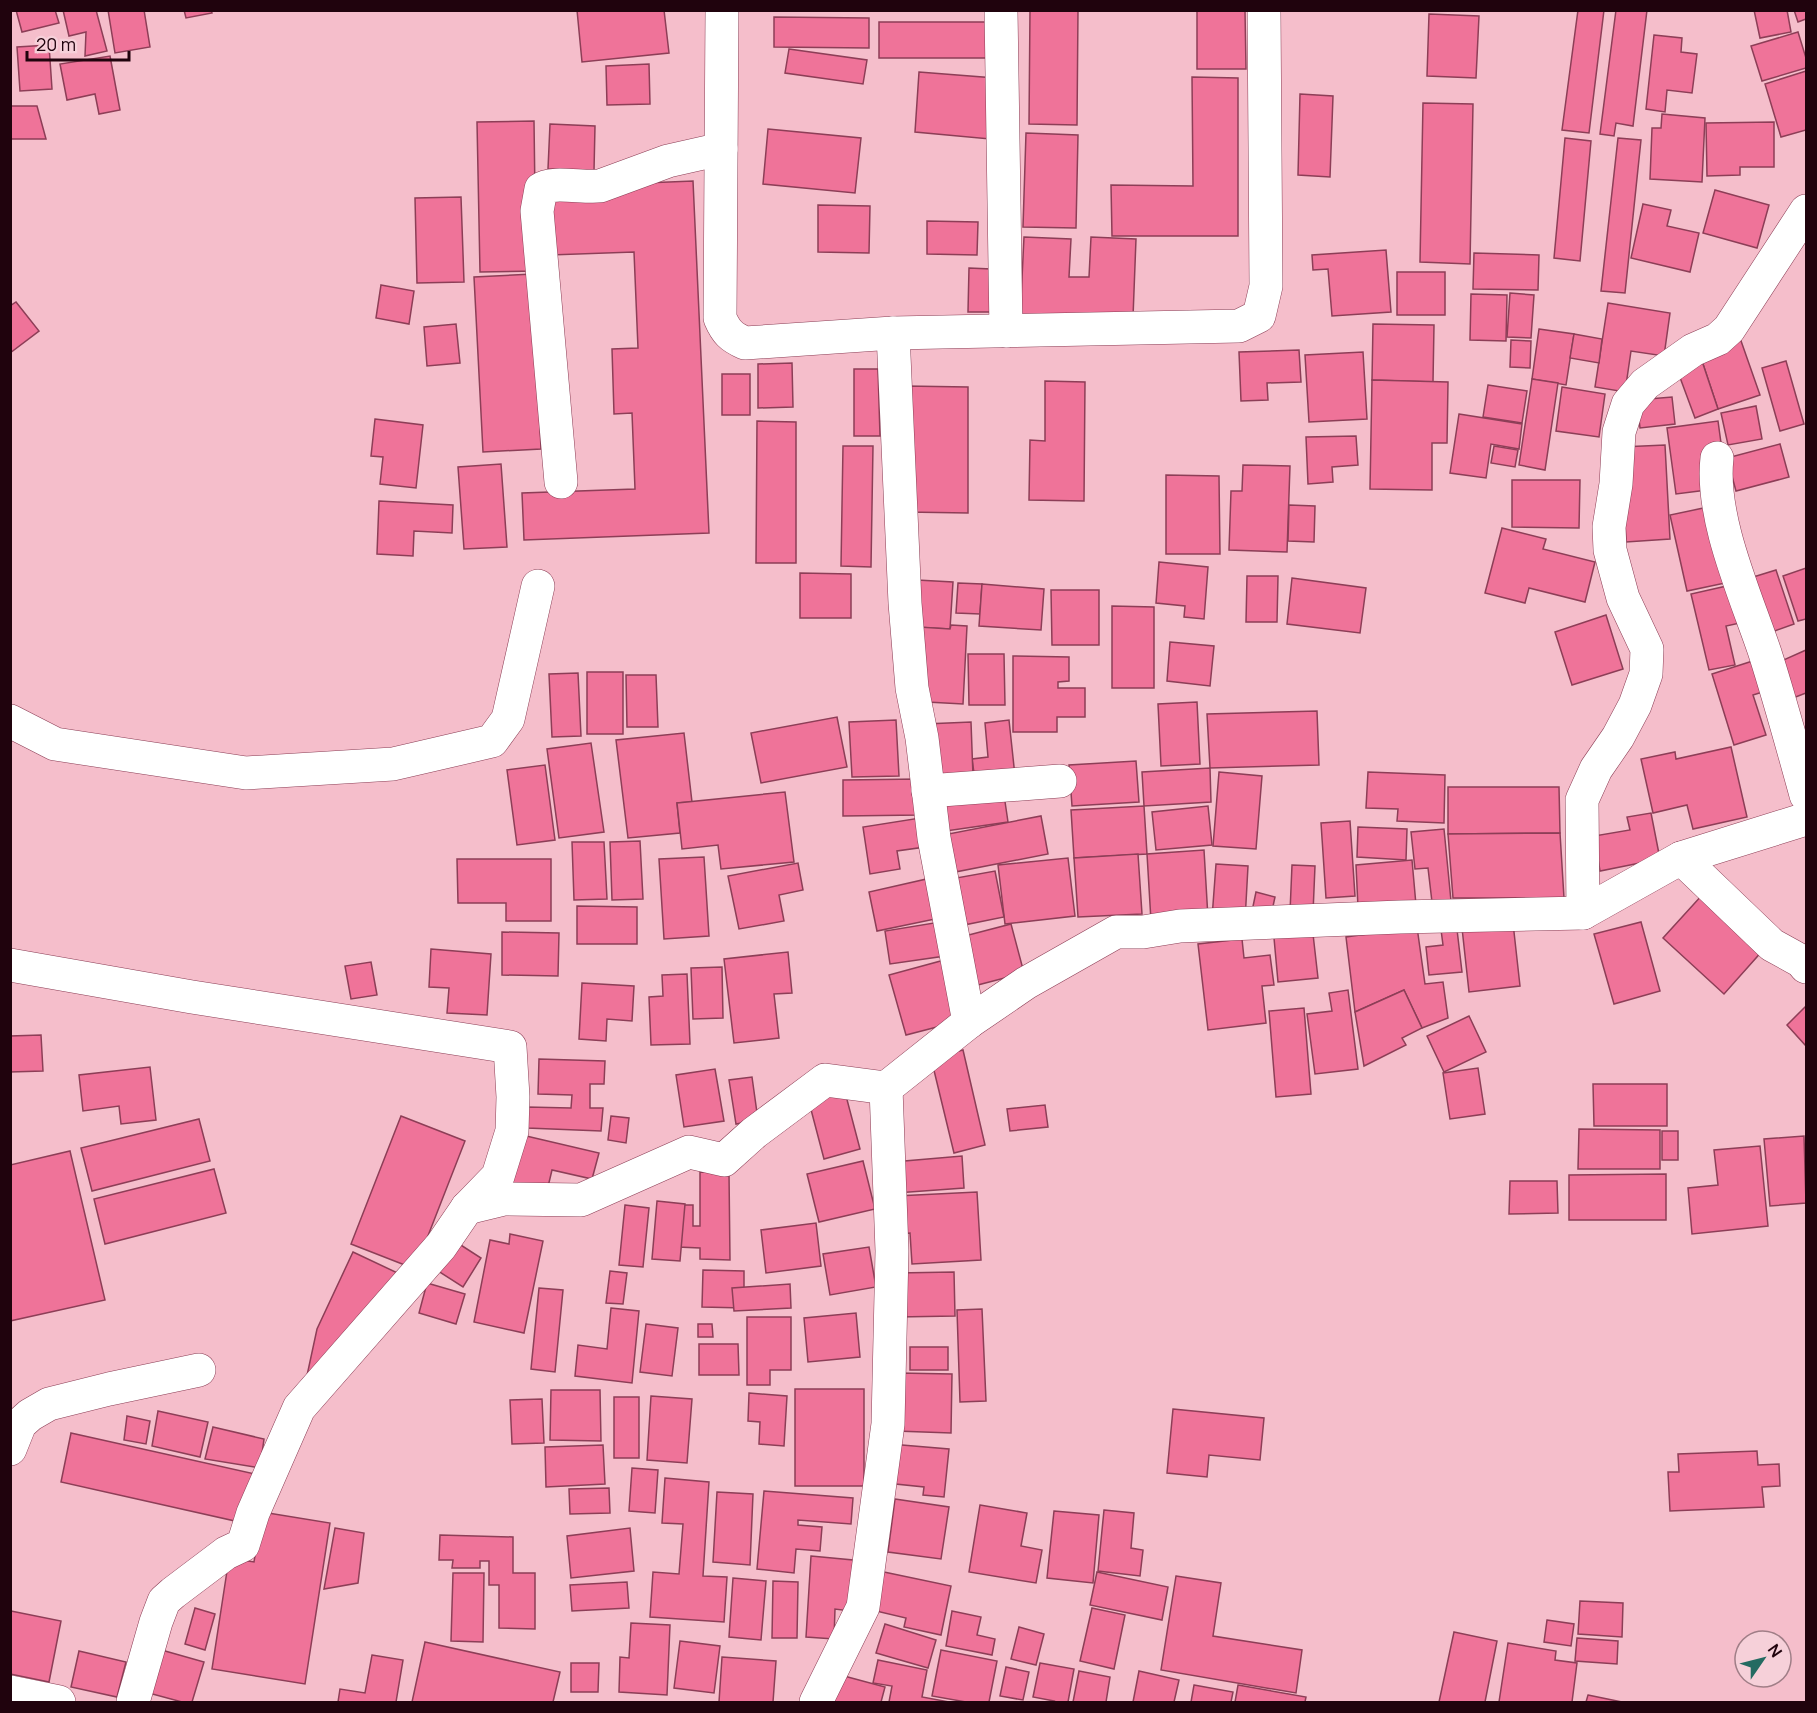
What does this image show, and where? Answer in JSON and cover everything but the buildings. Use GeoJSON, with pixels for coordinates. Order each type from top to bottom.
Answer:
{"type":"FeatureCollection","features":[{"type":"Feature","properties":{"kind":"street"},"geometry":{"type":"LineString","coordinates":[[722,10],[720,318],[725,330],[732,338],[745,343],[892,333],[1239,326],[1259,316],[1266,286],[1264,10]]}},
{"type":"Feature","properties":{"kind":"street"},"geometry":{"type":"LineString","coordinates":[[1001,10],[1006,331]]}},
{"type":"Feature","properties":{"kind":"street"},"geometry":{"type":"LineString","coordinates":[[561,482],[537,211],[541,189],[550,185],[589,188],[600,186],[668,161],[722,149]]}},
{"type":"Feature","properties":{"kind":"street"},"geometry":{"type":"LineString","coordinates":[[1583,914],[1582,800],[1596,769],[1618,737],[1635,705],[1646,674],[1647,649],[1623,598],[1610,550],[1609,527],[1616,484],[1619,432],[1628,404],[1645,384],[1693,350],[1718,339],[1729,329],[1806,211]]}},
{"type":"Feature","properties":{"kind":"street"},"geometry":{"type":"LineString","coordinates":[[892,333],[904,603],[912,688],[922,738],[934,838],[969,1022]]}},
{"type":"Feature","properties":{"kind":"street"},"geometry":{"type":"LineString","coordinates":[[1717,458],[1715,473],[1717,494],[1725,531],[1765,655],[1806,795]]}},
{"type":"Feature","properties":{"kind":"street"},"geometry":{"type":"LineString","coordinates":[[10,721],[55,744],[246,773],[393,764],[492,741],[508,719],[538,586]]}},
{"type":"Feature","properties":{"kind":"street"},"geometry":{"type":"LineString","coordinates":[[928,791],[1060,782]]}},
{"type":"Feature","properties":{"kind":"street"},"geometry":{"type":"LineString","coordinates":[[467,1208],[504,1198],[581,1200],[689,1152],[724,1160],[754,1133],[825,1080],[886,1088],[969,1022],[1026,983],[1116,932],[1143,932],[1180,926],[1400,917],[1583,914],[1681,858],[1806,819]]}},
{"type":"Feature","properties":{"kind":"street"},"geometry":{"type":"LineString","coordinates":[[1681,858],[1772,945],[1801,961],[1806,967]]}},
{"type":"Feature","properties":{"kind":"street"},"geometry":{"type":"LineString","coordinates":[[10,965],[192,997],[510,1047],[513,1097],[512,1131],[498,1176],[467,1208],[441,1246],[299,1408],[253,1513],[243,1545],[226,1553],[164,1602],[132,1702]]}},
{"type":"Feature","properties":{"kind":"street"},"geometry":{"type":"LineString","coordinates":[[816,1702],[863,1607],[888,1424],[892,1251],[886,1088]]}},
{"type":"Feature","properties":{"kind":"street"},"geometry":{"type":"LineString","coordinates":[[10,1449],[20,1424],[38,1409],[49,1404],[118,1386],[199,1371]]}},
{"type":"Feature","properties":{"kind":"street"},"geometry":{"type":"LineString","coordinates":[[10,1692],[59,1702]]}}]}
